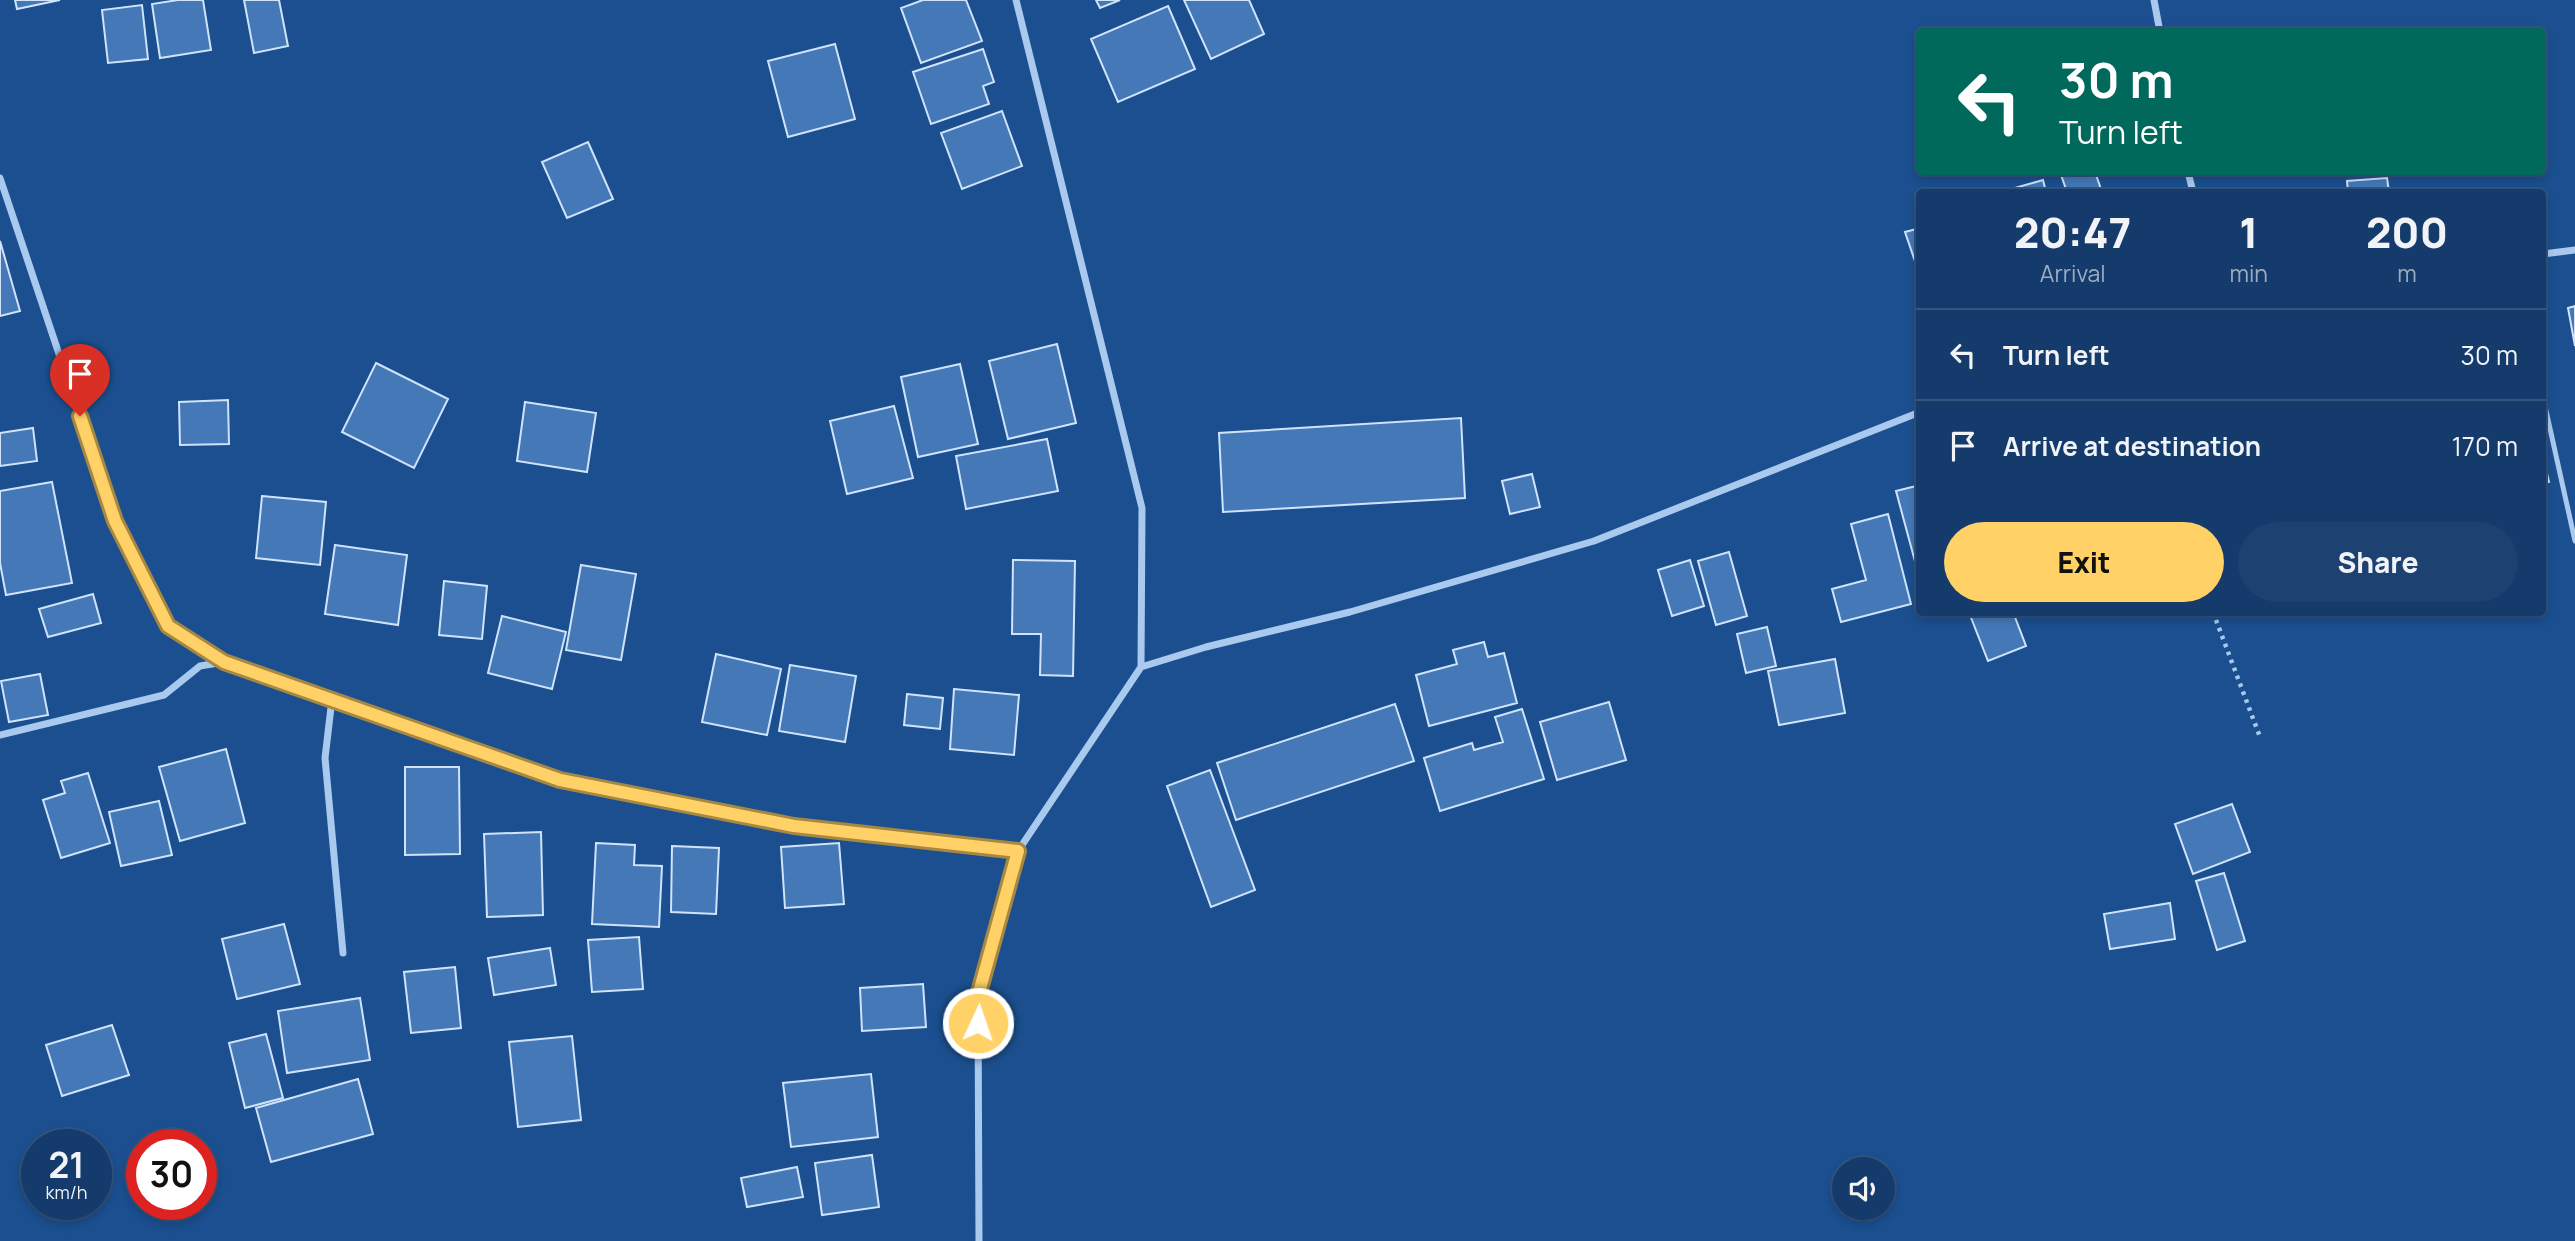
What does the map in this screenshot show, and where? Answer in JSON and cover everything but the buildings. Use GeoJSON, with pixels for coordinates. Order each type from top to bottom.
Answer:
{"type":"FeatureCollection","features":[{"type":"Feature","properties":{"kind":"street"},"geometry":{"type":"LineString","coordinates":[[979,1241],[978,996],[1018,851],[1141,667],[1142,508],[1016,0]]}},
{"type":"Feature","properties":{"kind":"street"},"geometry":{"type":"LineString","coordinates":[[2154,0],[2159,28]]}},
{"type":"Feature","properties":{"kind":"street"},"geometry":{"type":"LineString","coordinates":[[0,178],[115,521],[168,626],[224,662],[560,780],[794,826],[1018,851]]}},
{"type":"Feature","properties":{"kind":"street"},"geometry":{"type":"LineString","coordinates":[[2546,254],[2575,250]]}},
{"type":"Feature","properties":{"kind":"street"},"geometry":{"type":"LineString","coordinates":[[1141,667],[1206,646],[1350,612],[1594,541],[1916,413]]}},
{"type":"Feature","properties":{"kind":"street"},"geometry":{"type":"LineString","coordinates":[[0,735],[164,695],[200,666],[224,662]]}},
{"type":"Feature","properties":{"kind":"street"},"geometry":{"type":"LineString","coordinates":[[332,699],[325,758],[343,953]]}},
{"type":"Feature","properties":{"kind":"lane"},"geometry":{"type":"LineString","coordinates":[[2546,410],[2575,541]]}},
{"type":"Feature","properties":{"kind":"path"},"geometry":{"type":"LineString","coordinates":[[2215,616],[2260,737]]}},
{"type":"Feature","properties":{"kind":"route"},"geometry":{"type":"LineString","coordinates":[[80,416],[115,521],[168,626],[224,662],[560,780],[794,826],[1018,851],[978,996],[978,1023]]}}]}
